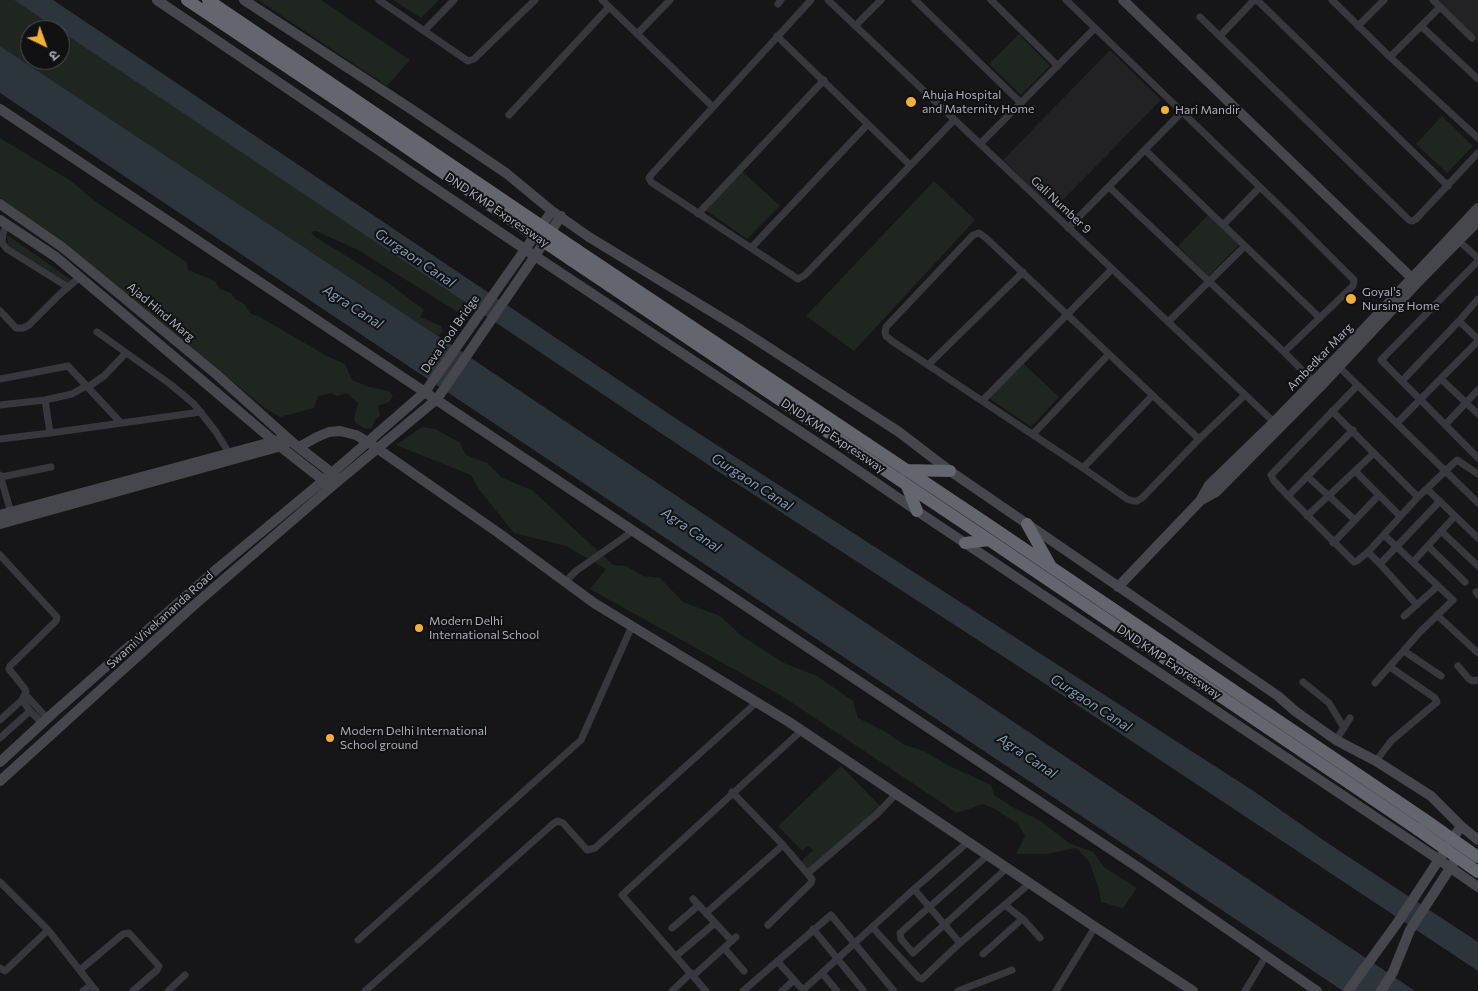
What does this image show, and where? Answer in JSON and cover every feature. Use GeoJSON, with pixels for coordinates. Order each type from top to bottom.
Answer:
{"type":"FeatureCollection","features":[{"type":"Feature","properties":{"kind":"highway","name":"DND KMP Expressway"},"geometry":{"type":"LineString","coordinates":[[187,0],[358,114],[902,467],[1420,824],[1478,872]]}},
{"type":"Feature","properties":{"kind":"highway","name":"DND KMP Expressway"},"geometry":{"type":"LineString","coordinates":[[208,0],[907,486],[1420,824],[1478,857]]}},
{"type":"Feature","properties":{"kind":"highway"},"geometry":{"type":"LineString","coordinates":[[902,467],[950,471]]}},
{"type":"Feature","properties":{"kind":"highway"},"geometry":{"type":"LineString","coordinates":[[907,486],[918,512]]}},
{"type":"Feature","properties":{"kind":"highway"},"geometry":{"type":"LineString","coordinates":[[1027,524],[1051,568]]}},
{"type":"Feature","properties":{"kind":"highway"},"geometry":{"type":"LineString","coordinates":[[965,543],[989,540]]}},
{"type":"Feature","properties":{"kind":"street"},"geometry":{"type":"LineString","coordinates":[[156,0],[535,256],[1451,867],[1478,887]]}},
{"type":"Feature","properties":{"kind":"street"},"geometry":{"type":"LineString","coordinates":[[244,0],[506,173],[556,214],[588,237],[740,329],[891,427],[950,471],[1278,696],[1295,711],[1336,740],[1376,761],[1431,796],[1476,838],[1451,867],[1410,930],[1394,972],[1381,991]]}},
{"type":"Feature","properties":{"kind":"street"},"geometry":{"type":"LineString","coordinates":[[379,0],[466,60],[471,61],[535,0]]}},
{"type":"Feature","properties":{"kind":"street"},"geometry":{"type":"LineString","coordinates":[[424,31],[454,0]]}},
{"type":"Feature","properties":{"kind":"street"},"geometry":{"type":"LineString","coordinates":[[602,0],[712,106]]}},
{"type":"Feature","properties":{"kind":"street"},"geometry":{"type":"LineString","coordinates":[[637,34],[670,0]]}},
{"type":"Feature","properties":{"kind":"street"},"geometry":{"type":"LineString","coordinates":[[810,0],[712,106],[649,178],[651,182],[796,278],[802,278],[954,120]]}},
{"type":"Feature","properties":{"kind":"street","name":"Gali Number 9"},"geometry":{"type":"LineString","coordinates":[[828,0],[1276,424]]}},
{"type":"Feature","properties":{"kind":"street"},"geometry":{"type":"LineString","coordinates":[[855,26],[881,0]]}},
{"type":"Feature","properties":{"kind":"street"},"geometry":{"type":"LineString","coordinates":[[914,0],[1021,103]]}},
{"type":"Feature","properties":{"kind":"street"},"geometry":{"type":"LineString","coordinates":[[990,0],[1058,66]]}},
{"type":"Feature","properties":{"kind":"street"},"geometry":{"type":"LineString","coordinates":[[1066,0],[1354,280],[1353,286],[1284,352]]}},
{"type":"Feature","properties":{"kind":"street"},"geometry":{"type":"LineString","coordinates":[[1123,0],[1414,280]]}},
{"type":"Feature","properties":{"kind":"street"},"geometry":{"type":"LineString","coordinates":[[1220,36],[1256,0],[1448,186]]}},
{"type":"Feature","properties":{"kind":"street"},"geometry":{"type":"LineString","coordinates":[[1332,0],[1390,57],[1478,138]]}},
{"type":"Feature","properties":{"kind":"street"},"geometry":{"type":"LineString","coordinates":[[1358,26],[1384,0]]}},
{"type":"Feature","properties":{"kind":"street"},"geometry":{"type":"LineString","coordinates":[[1433,0],[1472,38]]}},
{"type":"Feature","properties":{"kind":"street"},"geometry":{"type":"LineString","coordinates":[[509,115],[609,7]]}},
{"type":"Feature","properties":{"kind":"street"},"geometry":{"type":"LineString","coordinates":[[1390,57],[1440,7]]}},
{"type":"Feature","properties":{"kind":"street"},"geometry":{"type":"LineString","coordinates":[[1200,17],[1409,220],[1416,219],[1478,153]]}},
{"type":"Feature","properties":{"kind":"street"},"geometry":{"type":"LineString","coordinates":[[1421,26],[1478,79]]}},
{"type":"Feature","properties":{"kind":"street"},"geometry":{"type":"LineString","coordinates":[[980,144],[1096,28]]}},
{"type":"Feature","properties":{"kind":"street"},"geometry":{"type":"LineString","coordinates":[[777,36],[910,165]]}},
{"type":"Feature","properties":{"kind":"street"},"geometry":{"type":"LineString","coordinates":[[698,214],[824,80]]}},
{"type":"Feature","properties":{"kind":"street"},"geometry":{"type":"LineString","coordinates":[[0,109],[439,396],[633,531],[1134,864],[1316,991]]}},
{"type":"Feature","properties":{"kind":"street"},"geometry":{"type":"LineString","coordinates":[[1068,228],[1182,112]]}},
{"type":"Feature","properties":{"kind":"street"},"geometry":{"type":"LineString","coordinates":[[751,248],[868,124]]}},
{"type":"Feature","properties":{"kind":"street"},"geometry":{"type":"LineString","coordinates":[[1145,150],[1320,318]]}},
{"type":"Feature","properties":{"kind":"street"},"geometry":{"type":"LineString","coordinates":[[1109,187],[1313,381]]}},
{"type":"Feature","properties":{"kind":"street"},"geometry":{"type":"LineString","coordinates":[[1223,225],[1260,187]]}},
{"type":"Feature","properties":{"kind":"street","name":"Ajad Hind Marg"},"geometry":{"type":"LineString","coordinates":[[0,204],[62,247],[216,374],[293,442],[332,480]]}},
{"type":"Feature","properties":{"kind":"street","name":"Ambedkar Marg"},"geometry":{"type":"LineString","coordinates":[[1276,424],[1336,364],[1478,208]]}},
{"type":"Feature","properties":{"kind":"street"},"geometry":{"type":"LineString","coordinates":[[0,762],[44,720],[218,568],[332,480],[378,448],[439,396],[535,256],[556,214]]}},
{"type":"Feature","properties":{"kind":"street","name":"Deva Pool Bridge"},"geometry":{"type":"LineString","coordinates":[[332,480],[368,442],[427,388],[524,248],[556,214]]}},
{"type":"Feature","properties":{"kind":"street","name":"Ambedkar Marg"},"geometry":{"type":"LineString","coordinates":[[1414,280],[1459,241],[1478,220]]}},
{"type":"Feature","properties":{"kind":"street"},"geometry":{"type":"LineString","coordinates":[[3,222],[56,257],[278,444],[332,480]]}},
{"type":"Feature","properties":{"kind":"street"},"geometry":{"type":"LineString","coordinates":[[3,222],[2,243],[7,249],[68,287]]}},
{"type":"Feature","properties":{"kind":"street"},"geometry":{"type":"LineString","coordinates":[[1199,440],[982,235],[973,235],[886,327],[886,336],[892,341],[1084,468],[1126,499],[1137,501],[1142,498],[1245,395]]}},
{"type":"Feature","properties":{"kind":"street"},"geometry":{"type":"LineString","coordinates":[[1459,241],[1478,260],[1382,357],[1382,362],[1477,455]]}},
{"type":"Feature","properties":{"kind":"street"},"geometry":{"type":"LineString","coordinates":[[1168,322],[1244,246]]}},
{"type":"Feature","properties":{"kind":"street"},"geometry":{"type":"LineString","coordinates":[[1472,252],[1478,246]]}},
{"type":"Feature","properties":{"kind":"street"},"geometry":{"type":"LineString","coordinates":[[982,401],[1112,269]]}},
{"type":"Feature","properties":{"kind":"street"},"geometry":{"type":"LineString","coordinates":[[928,365],[1022,272]]}},
{"type":"Feature","properties":{"kind":"street"},"geometry":{"type":"LineString","coordinates":[[0,311],[16,328],[23,328],[29,325],[80,277]]}},
{"type":"Feature","properties":{"kind":"street"},"geometry":{"type":"LineString","coordinates":[[1402,381],[1459,321],[1478,298]]}},
{"type":"Feature","properties":{"kind":"street"},"geometry":{"type":"LineString","coordinates":[[1396,423],[1478,340],[1459,321]]}},
{"type":"Feature","properties":{"kind":"street"},"geometry":{"type":"LineString","coordinates":[[97,332],[170,384],[201,412],[229,453]]}},
{"type":"Feature","properties":{"kind":"street"},"geometry":{"type":"LineString","coordinates":[[0,405],[45,400],[72,394],[104,376],[126,352]]}},
{"type":"Feature","properties":{"kind":"street"},"geometry":{"type":"LineString","coordinates":[[1033,434],[1109,354]]}},
{"type":"Feature","properties":{"kind":"street"},"geometry":{"type":"LineString","coordinates":[[1336,364],[1477,500]]}},
{"type":"Feature","properties":{"kind":"street","name":"Ambedkar Marg"},"geometry":{"type":"LineString","coordinates":[[1118,586],[1200,501],[1216,492],[1313,381],[1336,364]]}},
{"type":"Feature","properties":{"kind":"street"},"geometry":{"type":"LineString","coordinates":[[0,379],[68,366],[121,424]]}},
{"type":"Feature","properties":{"kind":"street"},"geometry":{"type":"LineString","coordinates":[[1441,379],[1478,414]]}},
{"type":"Feature","properties":{"kind":"street"},"geometry":{"type":"LineString","coordinates":[[1357,386],[1272,472],[1272,477],[1288,496],[1354,562],[1368,552],[1418,497],[1457,460],[1478,474]]}},
{"type":"Feature","properties":{"kind":"street"},"geometry":{"type":"LineString","coordinates":[[1446,425],[1478,390]]}},
{"type":"Feature","properties":{"kind":"street"},"geometry":{"type":"LineString","coordinates":[[1084,468],[1152,396]]}},
{"type":"Feature","properties":{"kind":"street"},"geometry":{"type":"LineString","coordinates":[[45,400],[50,433]]}},
{"type":"Feature","properties":{"kind":"street"},"geometry":{"type":"LineString","coordinates":[[1332,411],[1418,497]]}},
{"type":"Feature","properties":{"kind":"street"},"geometry":{"type":"LineString","coordinates":[[0,439],[201,412]]}},
{"type":"Feature","properties":{"kind":"street"},"geometry":{"type":"LineString","coordinates":[[1288,496],[1352,430]]}},
{"type":"Feature","properties":{"kind":"street"},"geometry":{"type":"LineString","coordinates":[[0,524],[12,516],[229,453],[318,437],[329,432],[340,431],[356,435],[378,448],[500,534],[594,603],[802,730],[1029,884],[1193,991]]}},
{"type":"Feature","properties":{"kind":"street"},"geometry":{"type":"LineString","coordinates":[[0,515],[12,516],[278,444]]}},
{"type":"Feature","properties":{"kind":"street"},"geometry":{"type":"LineString","coordinates":[[1307,516],[1374,453]]}},
{"type":"Feature","properties":{"kind":"street"},"geometry":{"type":"LineString","coordinates":[[12,516],[0,476],[51,467]]}},
{"type":"Feature","properties":{"kind":"street"},"geometry":{"type":"LineString","coordinates":[[1355,471],[1400,516]]}},
{"type":"Feature","properties":{"kind":"street"},"geometry":{"type":"LineString","coordinates":[[1307,476],[1355,520]]}},
{"type":"Feature","properties":{"kind":"street","name":"Swami Vivekananda Road"},"geometry":{"type":"LineString","coordinates":[[0,781],[332,480]]}},
{"type":"Feature","properties":{"kind":"street"},"geometry":{"type":"LineString","coordinates":[[1427,489],[1478,538]]}},
{"type":"Feature","properties":{"kind":"street"},"geometry":{"type":"LineString","coordinates":[[1333,543],[1379,495]]}},
{"type":"Feature","properties":{"kind":"street"},"geometry":{"type":"LineString","coordinates":[[1380,564],[1440,501]]}},
{"type":"Feature","properties":{"kind":"street"},"geometry":{"type":"LineString","coordinates":[[1413,562],[1455,516]]}},
{"type":"Feature","properties":{"kind":"street"},"geometry":{"type":"LineString","coordinates":[[565,582],[576,571],[633,531]]}},
{"type":"Feature","properties":{"kind":"street"},"geometry":{"type":"LineString","coordinates":[[1441,531],[1478,566]]}},
{"type":"Feature","properties":{"kind":"street"},"geometry":{"type":"LineString","coordinates":[[1375,683],[1420,632],[1453,600],[1384,535]]}},
{"type":"Feature","properties":{"kind":"street"},"geometry":{"type":"LineString","coordinates":[[1428,546],[1465,582]]}},
{"type":"Feature","properties":{"kind":"street"},"geometry":{"type":"LineString","coordinates":[[1368,552],[1417,605]]}},
{"type":"Feature","properties":{"kind":"street"},"geometry":{"type":"LineString","coordinates":[[0,555],[57,617],[56,621],[10,666],[10,670],[25,689],[23,697],[0,720]]}},
{"type":"Feature","properties":{"kind":"street"},"geometry":{"type":"LineString","coordinates":[[1404,616],[1438,586]]}},
{"type":"Feature","properties":{"kind":"street"},"geometry":{"type":"LineString","coordinates":[[1437,615],[1478,653]]}},
{"type":"Feature","properties":{"kind":"street"},"geometry":{"type":"LineString","coordinates":[[358,940],[581,740],[632,626]]}},
{"type":"Feature","properties":{"kind":"street"},"geometry":{"type":"LineString","coordinates":[[1404,651],[1441,676]]}},
{"type":"Feature","properties":{"kind":"street"},"geometry":{"type":"LineString","coordinates":[[1458,666],[1469,679],[1473,681],[1478,680]]}},
{"type":"Feature","properties":{"kind":"street"},"geometry":{"type":"LineString","coordinates":[[1376,761],[1391,741],[1437,702],[1390,667]]}},
{"type":"Feature","properties":{"kind":"street"},"geometry":{"type":"LineString","coordinates":[[1303,682],[1329,703],[1344,728]]}},
{"type":"Feature","properties":{"kind":"street"},"geometry":{"type":"LineString","coordinates":[[23,697],[44,720]]}},
{"type":"Feature","properties":{"kind":"street"},"geometry":{"type":"LineString","coordinates":[[23,697],[30,711],[44,720]]}},
{"type":"Feature","properties":{"kind":"street"},"geometry":{"type":"LineString","coordinates":[[365,991],[554,823],[558,821],[563,823],[588,850],[595,848],[757,702]]}},
{"type":"Feature","properties":{"kind":"street"},"geometry":{"type":"LineString","coordinates":[[0,738],[30,711]]}},
{"type":"Feature","properties":{"kind":"street"},"geometry":{"type":"LineString","coordinates":[[1336,740],[1350,718]]}},
{"type":"Feature","properties":{"kind":"street"},"geometry":{"type":"LineString","coordinates":[[706,991],[622,895],[732,792],[802,730]]}},
{"type":"Feature","properties":{"kind":"street"},"geometry":{"type":"LineString","coordinates":[[732,792],[812,878],[811,883],[768,925]]}},
{"type":"Feature","properties":{"kind":"street"},"geometry":{"type":"LineString","coordinates":[[808,874],[846,842],[896,794]]}},
{"type":"Feature","properties":{"kind":"street"},"geometry":{"type":"LineString","coordinates":[[1348,991],[1398,922],[1461,826]]}},
{"type":"Feature","properties":{"kind":"street"},"geometry":{"type":"LineString","coordinates":[[777,961],[804,991],[914,888],[968,842]]}},
{"type":"Feature","properties":{"kind":"street"},"geometry":{"type":"LineString","coordinates":[[706,913],[784,846]]}},
{"type":"Feature","properties":{"kind":"street"},"geometry":{"type":"LineString","coordinates":[[988,855],[900,934],[901,940],[913,953],[1007,868]]}},
{"type":"Feature","properties":{"kind":"street"},"geometry":{"type":"LineString","coordinates":[[1,884],[48,930],[96,991]]}},
{"type":"Feature","properties":{"kind":"street"},"geometry":{"type":"LineString","coordinates":[[872,927],[920,979],[934,969],[960,943],[1029,884]]}},
{"type":"Feature","properties":{"kind":"street"},"geometry":{"type":"LineString","coordinates":[[914,888],[960,943]]}},
{"type":"Feature","properties":{"kind":"street"},"geometry":{"type":"LineString","coordinates":[[672,991],[734,939],[715,923],[693,899]]}},
{"type":"Feature","properties":{"kind":"street"},"geometry":{"type":"LineString","coordinates":[[1005,904],[1040,938]]}},
{"type":"Feature","properties":{"kind":"street"},"geometry":{"type":"LineString","coordinates":[[672,928],[699,905]]}},
{"type":"Feature","properties":{"kind":"street"},"geometry":{"type":"LineString","coordinates":[[743,991],[831,915],[853,944],[894,991]]}},
{"type":"Feature","properties":{"kind":"street"},"geometry":{"type":"LineString","coordinates":[[983,954],[1022,919]]}},
{"type":"Feature","properties":{"kind":"street"},"geometry":{"type":"LineString","coordinates":[[676,956],[715,923]]}},
{"type":"Feature","properties":{"kind":"street"},"geometry":{"type":"LineString","coordinates":[[1056,991],[1095,927]]}},
{"type":"Feature","properties":{"kind":"street"},"geometry":{"type":"LineString","coordinates":[[814,929],[863,990]]}},
{"type":"Feature","properties":{"kind":"street"},"geometry":{"type":"LineString","coordinates":[[2,971],[48,930]]}},
{"type":"Feature","properties":{"kind":"street"},"geometry":{"type":"LineString","coordinates":[[80,970],[122,934],[127,932],[159,966],[133,991]]}},
{"type":"Feature","properties":{"kind":"street"},"geometry":{"type":"LineString","coordinates":[[724,948],[744,971]]}},
{"type":"Feature","properties":{"kind":"street"},"geometry":{"type":"LineString","coordinates":[[1245,991],[1266,956]]}},
{"type":"Feature","properties":{"kind":"street"},"geometry":{"type":"LineString","coordinates":[[958,991],[1012,970]]}},
{"type":"Feature","properties":{"kind":"street"},"geometry":{"type":"LineString","coordinates":[[822,973],[837,991]]}},
{"type":"Feature","properties":{"kind":"street"},"geometry":{"type":"LineString","coordinates":[[168,991],[185,975]]}},
{"type":"Feature","properties":{"kind":"street"},"geometry":{"type":"LineString","coordinates":[[782,991],[794,980]]}},
{"type":"Feature","properties":{"kind":"street"},"geometry":{"type":"LineString","coordinates":[[83,991],[91,985]]}},
{"type":"Feature","properties":{"kind":"shaded area"},"geometry":{"type":"Polygon","coordinates":[[[0,0],[14,0],[44,20],[20,20],[20,59],[0,46],[0,0]]]}},
{"type":"Feature","properties":{"kind":"shaded area"},"geometry":{"type":"Polygon","coordinates":[[[258,0],[321,0],[410,60],[387,86],[258,0]]]}},
{"type":"Feature","properties":{"kind":"shaded area"},"geometry":{"type":"Polygon","coordinates":[[[393,0],[439,0],[421,18],[393,0]]]}},
{"type":"Feature","properties":{"kind":"shaded area"},"geometry":{"type":"Polygon","coordinates":[[[1433,0],[1478,0],[1478,42],[1433,0]]]}},
{"type":"Feature","properties":{"kind":"shaded area"},"geometry":{"type":"Polygon","coordinates":[[[1019,34],[1050,66],[1021,95],[989,64],[1019,34]]]}},
{"type":"Feature","properties":{"kind":"shaded area"},"geometry":{"type":"Polygon","coordinates":[[[70,38],[473,307],[461,314],[358,250],[316,231],[311,232],[314,236],[383,279],[424,310],[420,317],[441,326],[443,331],[438,336],[36,70],[70,70],[70,38]]]}},
{"type":"Feature","properties":{"kind":"shaded area"},"geometry":{"type":"Polygon","coordinates":[[[1110,50],[1161,100],[1054,209],[1003,160],[1110,50]]]}},
{"type":"Feature","properties":{"kind":"shaded area"},"geometry":{"type":"Polygon","coordinates":[[[1442,116],[1473,146],[1447,173],[1416,144],[1442,116]]]}},
{"type":"Feature","properties":{"kind":"shaded area"},"geometry":{"type":"Polygon","coordinates":[[[0,138],[71,181],[96,202],[182,259],[187,263],[188,270],[215,281],[220,289],[231,293],[235,299],[244,304],[251,314],[260,317],[325,355],[345,364],[352,380],[369,387],[389,391],[393,396],[389,402],[378,406],[380,416],[375,420],[372,428],[366,429],[355,423],[354,419],[358,403],[347,393],[337,396],[332,393],[318,396],[314,408],[280,417],[265,408],[58,238],[0,198],[0,138]]]}},
{"type":"Feature","properties":{"kind":"shaded area"},"geometry":{"type":"Polygon","coordinates":[[[742,171],[780,206],[747,239],[704,209],[742,171]]]}},
{"type":"Feature","properties":{"kind":"shaded area"},"geometry":{"type":"Polygon","coordinates":[[[934,181],[975,220],[854,351],[806,316],[934,181]]]}},
{"type":"Feature","properties":{"kind":"shaded area"},"geometry":{"type":"Polygon","coordinates":[[[1208,215],[1239,245],[1209,276],[1178,246],[1208,215]]]}},
{"type":"Feature","properties":{"kind":"shaded area"},"geometry":{"type":"Polygon","coordinates":[[[7,235],[71,280],[69,283],[8,245],[7,235]]]}},
{"type":"Feature","properties":{"kind":"shaded area"},"geometry":{"type":"Polygon","coordinates":[[[1023,363],[1059,397],[1031,427],[989,398],[1023,363]]]}},
{"type":"Feature","properties":{"kind":"shaded area"},"geometry":{"type":"Polygon","coordinates":[[[422,427],[435,429],[459,442],[466,455],[487,463],[502,478],[532,490],[613,565],[626,566],[643,576],[660,578],[683,602],[720,616],[742,636],[784,663],[817,676],[853,701],[858,718],[886,732],[903,744],[926,752],[947,765],[991,785],[994,795],[1014,808],[1039,820],[1069,843],[1093,852],[1105,868],[1137,888],[1123,908],[1101,902],[1099,889],[1089,861],[1076,848],[1047,854],[1016,854],[1025,836],[1018,824],[995,809],[983,804],[957,813],[782,696],[590,589],[606,569],[566,546],[514,533],[478,488],[471,475],[396,445],[422,427]]]}},
{"type":"Feature","properties":{"kind":"shaded area"},"geometry":{"type":"Polygon","coordinates":[[[841,766],[881,807],[811,874],[800,863],[813,850],[808,846],[802,851],[778,826],[841,766]]]}},
{"type":"Feature","properties":{"kind":"water","name":"Gurgaon Canal"},"geometry":{"type":"Polygon","coordinates":[[[14,0],[53,0],[681,422],[1255,792],[1326,842],[1478,942],[1478,971],[1041,681],[719,472],[70,37],[70,20],[44,20],[14,0]]]}},
{"type":"Feature","properties":{"kind":"water","name":"Agra Canal"},"geometry":{"type":"Polygon","coordinates":[[[0,46],[20,59],[20,70],[36,70],[450,344],[1415,991],[1343,991],[0,93],[0,46]]]}},
{"type":"Feature","properties":{"kind":"place","name":"Ahuja Hospital and Maternity Home"},"geometry":{"type":"Point","coordinates":[911,102]}},
{"type":"Feature","properties":{"kind":"place","name":"Hari Mandir"},"geometry":{"type":"Point","coordinates":[1165,110]}},
{"type":"Feature","properties":{"kind":"place","name":"Goyal's Nursing Home"},"geometry":{"type":"Point","coordinates":[1351,299]}},
{"type":"Feature","properties":{"kind":"place","name":"Modern Delhi International School"},"geometry":{"type":"Point","coordinates":[419,628]}},
{"type":"Feature","properties":{"kind":"place","name":"Modern Delhi International School ground"},"geometry":{"type":"Point","coordinates":[330,738]}}]}
